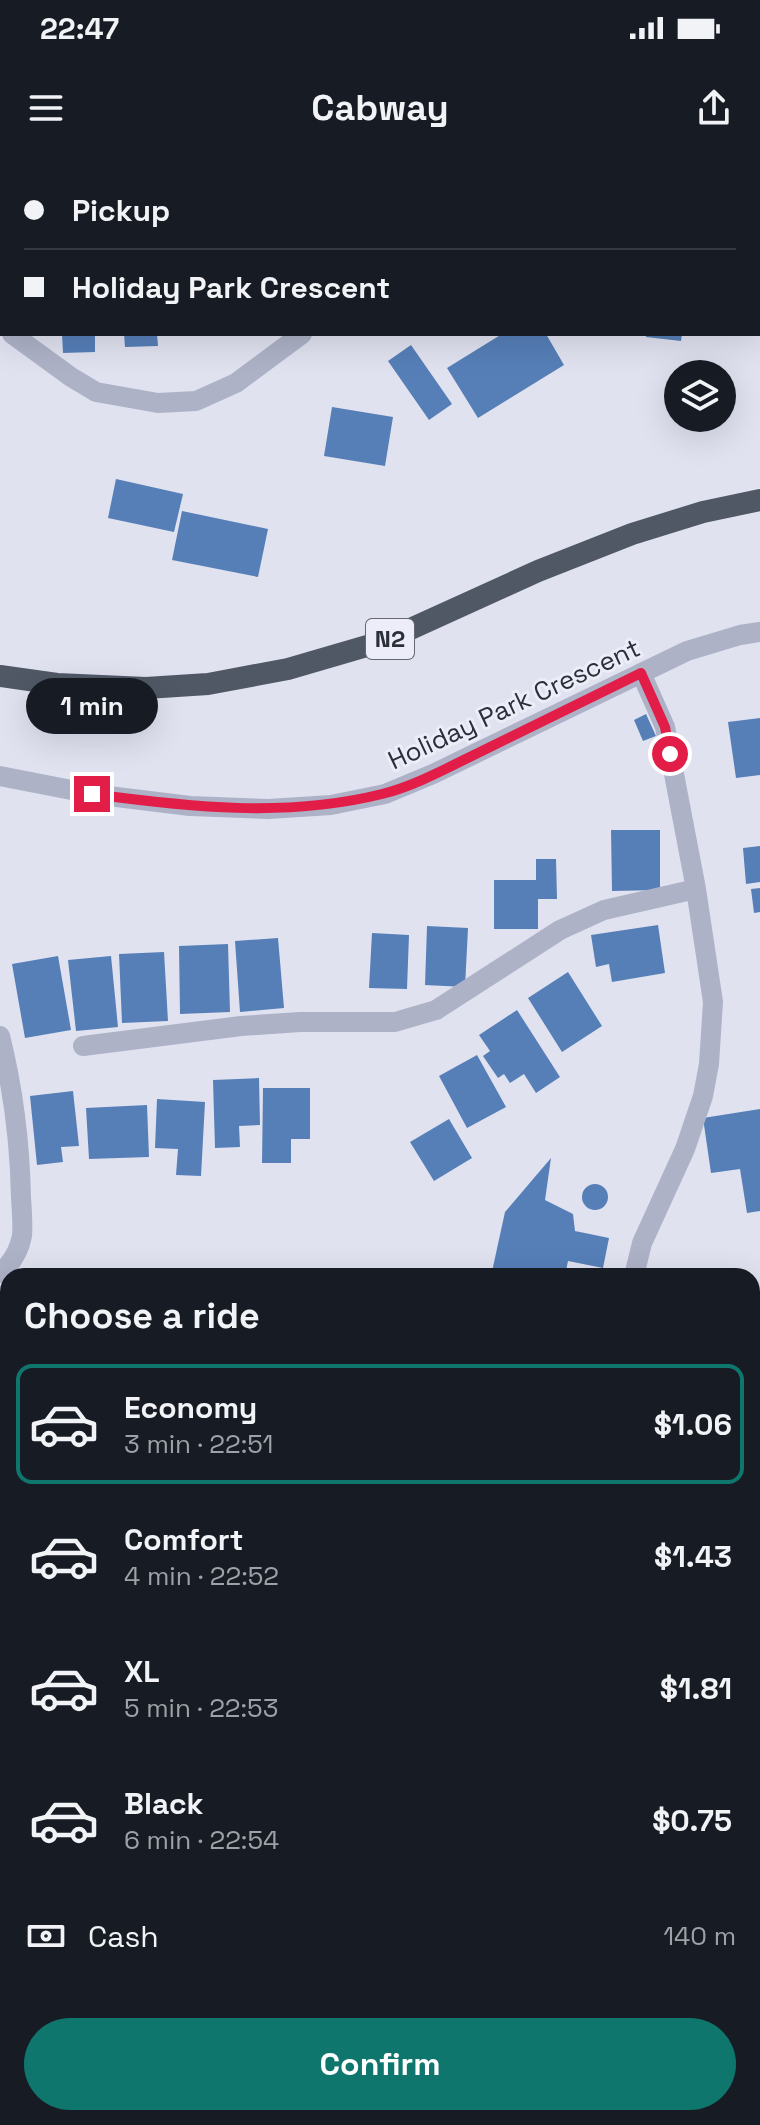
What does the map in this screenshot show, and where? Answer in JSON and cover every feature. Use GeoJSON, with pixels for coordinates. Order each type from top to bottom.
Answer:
{"type":"FeatureCollection","features":[{"type":"Feature","properties":{"kind":"highway","name":"N2"},"geometry":{"type":"LineString","coordinates":[[0,676],[57,684],[146,688],[208,684],[288,669],[384,641],[538,571],[632,534],[703,512],[760,500]]}},
{"type":"Feature","properties":{"kind":"street"},"geometry":{"type":"LineString","coordinates":[[15,336],[96,392],[158,403],[196,401],[236,383],[299,336]]}},
{"type":"Feature","properties":{"kind":"street","name":"Holiday Park Crescent"},"geometry":{"type":"LineString","coordinates":[[0,776],[92,794],[190,806],[268,809],[331,805],[385,794],[433,774],[687,651],[760,632]]}},
{"type":"Feature","properties":{"kind":"street"},"geometry":{"type":"LineString","coordinates":[[636,1268],[642,1243],[685,1149],[703,1096],[709,1064],[713,1002],[696,889],[665,727],[641,673]]}},
{"type":"Feature","properties":{"kind":"street"},"geometry":{"type":"LineString","coordinates":[[83,1046],[241,1026],[300,1022],[395,1022],[436,1010],[560,930],[604,910],[696,889]]}},
{"type":"Feature","properties":{"kind":"street"},"geometry":{"type":"LineString","coordinates":[[0,1036],[7,1062],[20,1169],[22,1233],[19,1246],[6,1268]]}},
{"type":"Feature","properties":{"kind":"building"},"geometry":{"type":"Polygon","coordinates":[[[62,336],[95,336],[95,352],[63,353],[62,336]]]}},
{"type":"Feature","properties":{"kind":"building"},"geometry":{"type":"Polygon","coordinates":[[[124,336],[157,336],[158,346],[125,347],[124,336]]]}},
{"type":"Feature","properties":{"kind":"building"},"geometry":{"type":"Polygon","coordinates":[[[499,336],[547,336],[564,365],[478,418],[447,368],[499,336]]]}},
{"type":"Feature","properties":{"kind":"building"},"geometry":{"type":"Polygon","coordinates":[[[646,336],[682,336],[681,341],[646,336]]]}},
{"type":"Feature","properties":{"kind":"building"},"geometry":{"type":"Polygon","coordinates":[[[411,345],[452,404],[429,420],[388,361],[411,345]]]}},
{"type":"Feature","properties":{"kind":"building"},"geometry":{"type":"Polygon","coordinates":[[[332,407],[393,417],[385,466],[324,456],[332,407]]]}},
{"type":"Feature","properties":{"kind":"building"},"geometry":{"type":"Polygon","coordinates":[[[116,479],[183,494],[174,532],[108,518],[116,479]]]}},
{"type":"Feature","properties":{"kind":"building"},"geometry":{"type":"Polygon","coordinates":[[[182,511],[268,529],[258,577],[172,560],[182,511]]]}},
{"type":"Feature","properties":{"kind":"building"},"geometry":{"type":"Polygon","coordinates":[[[646,714],[656,736],[643,741],[634,720],[646,714]]]}},
{"type":"Feature","properties":{"kind":"building"},"geometry":{"type":"Polygon","coordinates":[[[760,718],[760,775],[736,778],[728,722],[760,718]]]}},
{"type":"Feature","properties":{"kind":"building"},"geometry":{"type":"Polygon","coordinates":[[[611,830],[660,830],[660,890],[612,891],[611,830]]]}},
{"type":"Feature","properties":{"kind":"building"},"geometry":{"type":"Polygon","coordinates":[[[760,846],[760,882],[746,884],[743,848],[760,846]]]}},
{"type":"Feature","properties":{"kind":"building"},"geometry":{"type":"Polygon","coordinates":[[[536,859],[556,859],[557,899],[538,899],[538,929],[494,929],[494,880],[536,880],[536,859]]]}},
{"type":"Feature","properties":{"kind":"building"},"geometry":{"type":"Polygon","coordinates":[[[760,888],[760,912],[754,913],[751,889],[760,888]]]}},
{"type":"Feature","properties":{"kind":"building"},"geometry":{"type":"Polygon","coordinates":[[[658,925],[665,973],[612,982],[609,964],[596,967],[591,935],[658,925]]]}},
{"type":"Feature","properties":{"kind":"building"},"geometry":{"type":"Polygon","coordinates":[[[427,926],[468,928],[465,987],[425,985],[427,926]]]}},
{"type":"Feature","properties":{"kind":"building"},"geometry":{"type":"Polygon","coordinates":[[[372,933],[409,935],[407,989],[369,988],[372,933]]]}},
{"type":"Feature","properties":{"kind":"building"},"geometry":{"type":"Polygon","coordinates":[[[278,938],[284,1008],[240,1012],[235,941],[278,938]]]}},
{"type":"Feature","properties":{"kind":"building"},"geometry":{"type":"Polygon","coordinates":[[[228,944],[230,1012],[180,1014],[179,946],[228,944]]]}},
{"type":"Feature","properties":{"kind":"building"},"geometry":{"type":"Polygon","coordinates":[[[164,952],[168,1021],[122,1023],[119,954],[164,952]]]}},
{"type":"Feature","properties":{"kind":"building"},"geometry":{"type":"Polygon","coordinates":[[[58,956],[71,1030],[25,1038],[12,964],[58,956]]]}},
{"type":"Feature","properties":{"kind":"building"},"geometry":{"type":"Polygon","coordinates":[[[111,956],[118,1027],[76,1031],[68,960],[111,956]]]}},
{"type":"Feature","properties":{"kind":"building"},"geometry":{"type":"Polygon","coordinates":[[[568,972],[602,1026],[562,1052],[528,998],[568,972]]]}},
{"type":"Feature","properties":{"kind":"building"},"geometry":{"type":"Polygon","coordinates":[[[517,1010],[560,1077],[536,1093],[524,1074],[510,1083],[504,1074],[498,1078],[483,1056],[490,1051],[479,1035],[517,1010]]]}},
{"type":"Feature","properties":{"kind":"building"},"geometry":{"type":"Polygon","coordinates":[[[477,1055],[506,1107],[467,1128],[439,1076],[477,1055]]]}},
{"type":"Feature","properties":{"kind":"building"},"geometry":{"type":"Polygon","coordinates":[[[259,1078],[260,1125],[239,1126],[240,1147],[215,1148],[213,1080],[259,1078]]]}},
{"type":"Feature","properties":{"kind":"building"},"geometry":{"type":"Polygon","coordinates":[[[263,1088],[310,1088],[310,1139],[291,1139],[291,1163],[262,1163],[263,1088]]]}},
{"type":"Feature","properties":{"kind":"building"},"geometry":{"type":"Polygon","coordinates":[[[73,1091],[79,1146],[61,1147],[63,1162],[37,1165],[30,1096],[73,1091]]]}},
{"type":"Feature","properties":{"kind":"building"},"geometry":{"type":"Polygon","coordinates":[[[157,1099],[205,1102],[201,1176],[176,1175],[178,1149],[155,1148],[157,1099]]]}},
{"type":"Feature","properties":{"kind":"building"},"geometry":{"type":"Polygon","coordinates":[[[147,1105],[149,1157],[89,1159],[86,1108],[147,1105]]]}},
{"type":"Feature","properties":{"kind":"building"},"geometry":{"type":"Polygon","coordinates":[[[760,1109],[760,1211],[747,1213],[740,1169],[711,1173],[703,1118],[760,1109]]]}},
{"type":"Feature","properties":{"kind":"building"},"geometry":{"type":"Polygon","coordinates":[[[449,1119],[472,1158],[434,1181],[410,1142],[449,1119]]]}},
{"type":"Feature","properties":{"kind":"building"},"geometry":{"type":"Polygon","coordinates":[[[551,1158],[545,1200],[573,1214],[575,1231],[609,1238],[603,1268],[568,1261],[567,1268],[493,1268],[505,1212],[551,1158]]]}},
{"type":"Feature","properties":{"kind":"building"},"geometry":{"type":"Polygon","coordinates":[[[595,1184],[604,1188],[608,1197],[604,1206],[595,1210],[586,1206],[582,1197],[586,1188],[595,1184]]]}},
{"type":"Feature","properties":{"kind":"route"},"geometry":{"type":"LineString","coordinates":[[92,794],[190,806],[268,809],[331,805],[385,794],[433,774],[641,673],[665,727],[670,754]]}}]}
